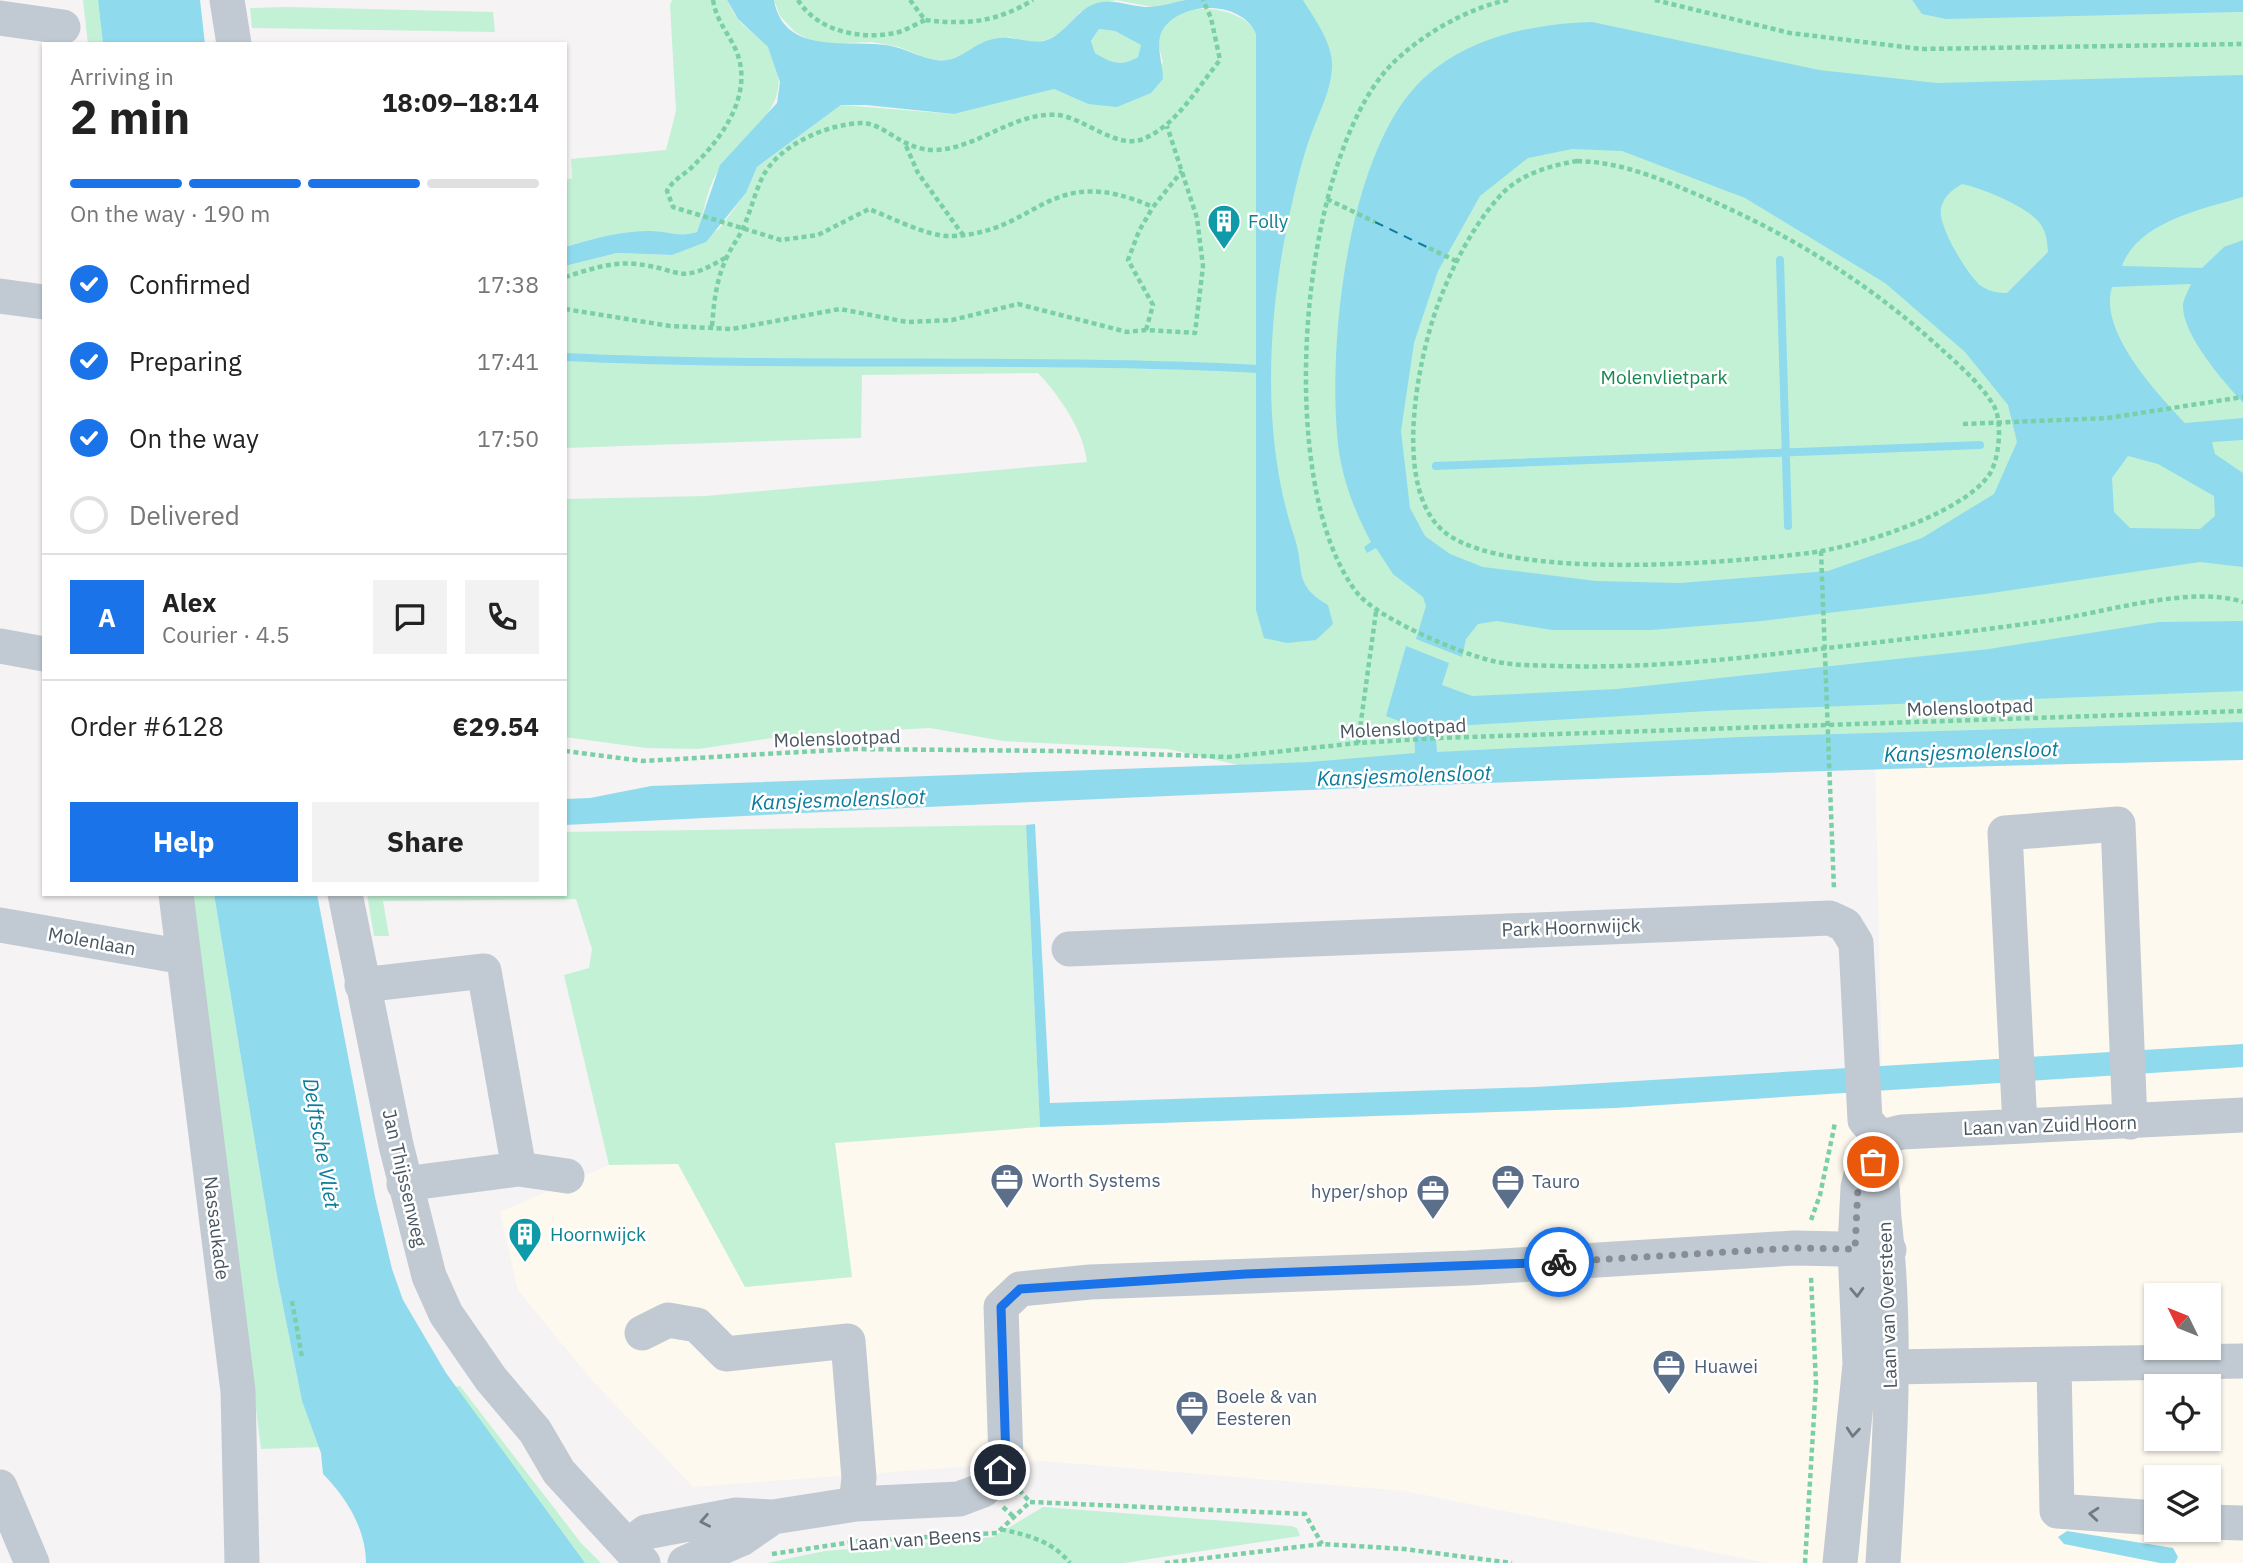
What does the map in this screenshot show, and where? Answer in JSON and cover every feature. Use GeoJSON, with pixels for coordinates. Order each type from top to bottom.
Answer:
{"type":"FeatureCollection","features":[{"type":"Feature","properties":{"kind":"street"},"geometry":{"type":"LineString","coordinates":[[228,0],[234,42]]}},
{"type":"Feature","properties":{"kind":"street"},"geometry":{"type":"LineString","coordinates":[[0,18],[63,24]]}},
{"type":"Feature","properties":{"kind":"street"},"geometry":{"type":"LineString","coordinates":[[0,296],[42,302]]}},
{"type":"Feature","properties":{"kind":"street"},"geometry":{"type":"LineString","coordinates":[[0,646],[42,654]]}},
{"type":"Feature","properties":{"kind":"street"},"geometry":{"type":"LineString","coordinates":[[2019,1110],[2005,832],[2118,824],[2130,1122]]}},
{"type":"Feature","properties":{"kind":"street","name":"Nassaukade"},"geometry":{"type":"LineString","coordinates":[[176,896],[238,1391],[242,1563]]}},
{"type":"Feature","properties":{"kind":"street","name":"Jan Thijssenweg"},"geometry":{"type":"LineString","coordinates":[[345,896],[404,1184],[429,1276],[446,1314],[491,1379],[535,1431],[573,1455],[639,1547],[671,1563]]}},
{"type":"Feature","properties":{"kind":"street"},"geometry":{"type":"LineString","coordinates":[[1826,919],[1845,926],[1856,943],[1864,1104],[1878,1152]]}},
{"type":"Feature","properties":{"kind":"street","name":"Park Hoornwijck"},"geometry":{"type":"LineString","coordinates":[[1069,949],[1826,919]]}},
{"type":"Feature","properties":{"kind":"street","name":"Molenlaan"},"geometry":{"type":"LineString","coordinates":[[0,925],[184,957]]}},
{"type":"Feature","properties":{"kind":"street"},"geometry":{"type":"LineString","coordinates":[[362,985],[484,971],[519,1169]]}},
{"type":"Feature","properties":{"kind":"street","name":"Laan van Zuid Hoorn"},"geometry":{"type":"LineString","coordinates":[[1878,1152],[1890,1135],[2019,1110],[2130,1122],[2243,1115]]}},
{"type":"Feature","properties":{"kind":"street","name":"Laan van Oversteen"},"geometry":{"type":"LineString","coordinates":[[1840,1563],[1872,1249],[1883,1178],[1878,1152]]}},
{"type":"Feature","properties":{"kind":"street"},"geometry":{"type":"LineString","coordinates":[[404,1184],[519,1169],[567,1176]]}},
{"type":"Feature","properties":{"kind":"street","name":"Laan van Beens"},"geometry":{"type":"LineString","coordinates":[[639,1547],[736,1515],[773,1517],[856,1504],[958,1499],[983,1490],[1006,1460],[1001,1307],[1020,1289],[1246,1274],[1468,1268],[1794,1248],[1872,1249]]}},
{"type":"Feature","properties":{"kind":"street","name":"Laan van Oversteen"},"geometry":{"type":"LineString","coordinates":[[1872,1249],[1890,1367],[1892,1419],[1886,1563]]}},
{"type":"Feature","properties":{"kind":"street"},"geometry":{"type":"LineString","coordinates":[[642,1333],[668,1320],[697,1325],[726,1354],[848,1341],[859,1478],[856,1504]]}},
{"type":"Feature","properties":{"kind":"street"},"geometry":{"type":"LineString","coordinates":[[1890,1367],[2243,1361]]}},
{"type":"Feature","properties":{"kind":"street"},"geometry":{"type":"LineString","coordinates":[[2054,1365],[2057,1511],[2144,1517]]}},
{"type":"Feature","properties":{"kind":"street"},"geometry":{"type":"LineString","coordinates":[[0,1487],[32,1563]]}},
{"type":"Feature","properties":{"kind":"street","name":"Laan van Beens"},"geometry":{"type":"LineString","coordinates":[[685,1563],[741,1539],[773,1517]]}},
{"type":"Feature","properties":{"kind":"street"},"geometry":{"type":"LineString","coordinates":[[2221,1522],[2243,1523]]}},
{"type":"Feature","properties":{"kind":"path"},"geometry":{"type":"LineString","coordinates":[[713,0],[717,21],[740,61],[735,110],[707,152],[671,183],[667,191],[673,207],[782,240],[818,235],[869,209],[947,236],[992,230],[1068,192],[1098,190],[1122,193],[1153,207]]}},
{"type":"Feature","properties":{"kind":"path"},"geometry":{"type":"LineString","coordinates":[[798,0],[807,15],[827,27],[865,35],[897,33],[925,20],[956,24],[985,22],[1012,13],[1033,0]]}},
{"type":"Feature","properties":{"kind":"path"},"geometry":{"type":"LineString","coordinates":[[909,0],[925,20]]}},
{"type":"Feature","properties":{"kind":"path"},"geometry":{"type":"LineString","coordinates":[[712,326],[715,293],[726,257],[743,229],[764,174],[783,154],[835,125],[867,123],[905,145],[935,150],[965,144],[1007,125],[1040,115],[1060,115],[1124,141],[1141,141],[1167,125],[1220,60],[1211,18],[1203,0]]}},
{"type":"Feature","properties":{"kind":"path"},"geometry":{"type":"LineString","coordinates":[[1508,0],[1464,16],[1432,33],[1390,67],[1359,113],[1342,151],[1316,246],[1306,362],[1309,439],[1320,505],[1333,550],[1357,593],[1376,612],[1479,657],[1512,664],[1605,667],[1713,661],[1824,649],[2057,620],[2166,600],[2228,597],[2243,602]]}},
{"type":"Feature","properties":{"kind":"path"},"geometry":{"type":"LineString","coordinates":[[1655,0],[1790,33],[1921,48],[2243,44]]}},
{"type":"Feature","properties":{"kind":"path"},"geometry":{"type":"LineString","coordinates":[[567,309],[670,326],[732,329],[840,309],[907,322],[952,320],[1018,304],[1127,332],[1146,330],[1195,333],[1203,266],[1197,218],[1167,125]]}},
{"type":"Feature","properties":{"kind":"path"},"geometry":{"type":"LineString","coordinates":[[905,145],[918,173],[963,235]]}},
{"type":"Feature","properties":{"kind":"path"},"geometry":{"type":"LineString","coordinates":[[1577,161],[1603,161],[1629,167],[1747,215],[1854,278],[1910,320],[1960,366],[1994,407],[1999,423],[1998,452],[1990,474],[1972,492],[1934,515],[1821,554],[1694,564],[1578,563],[1519,559],[1474,548],[1448,535],[1432,519],[1419,496],[1415,456],[1415,405],[1437,307],[1458,262],[1476,228],[1501,194],[1530,174],[1553,165],[1577,161]]}},
{"type":"Feature","properties":{"kind":"path"},"geometry":{"type":"LineString","coordinates":[[1146,330],[1153,305],[1128,260],[1139,231],[1153,207],[1183,170]]}},
{"type":"Feature","properties":{"kind":"path"},"geometry":{"type":"LineString","coordinates":[[1327,199],[1375,222]]}},
{"type":"Feature","properties":{"kind":"path"},"geometry":{"type":"LineString","coordinates":[[1429,248],[1458,262]]}},
{"type":"Feature","properties":{"kind":"path"},"geometry":{"type":"LineString","coordinates":[[567,276],[604,266],[636,264],[686,276],[726,257]]}},
{"type":"Feature","properties":{"kind":"path"},"geometry":{"type":"LineString","coordinates":[[1963,424],[2108,418],[2243,397]]}},
{"type":"Feature","properties":{"kind":"path"},"geometry":{"type":"LineString","coordinates":[[1821,554],[1835,905],[1826,919]]}},
{"type":"Feature","properties":{"kind":"path"},"geometry":{"type":"LineString","coordinates":[[1357,743],[1376,612]]}},
{"type":"Feature","properties":{"kind":"path","name":"Molenslootpad"},"geometry":{"type":"LineString","coordinates":[[567,751],[643,761],[853,749],[1060,751],[1228,757],[1357,743],[1440,738],[2243,711]]}},
{"type":"Feature","properties":{"kind":"path"},"geometry":{"type":"LineString","coordinates":[[292,1301],[302,1357]]}},
{"type":"Feature","properties":{"kind":"path"},"geometry":{"type":"LineString","coordinates":[[1805,1563],[1815,1364]]}},
{"type":"Feature","properties":{"kind":"path","name":"Laan van Beens"},"geometry":{"type":"LineString","coordinates":[[761,1556],[859,1541],[997,1533],[1030,1502],[1305,1514],[1322,1544]]}},
{"type":"Feature","properties":{"kind":"path"},"geometry":{"type":"LineString","coordinates":[[1001,1529],[1041,1539],[1061,1552],[1070,1563]]}},
{"type":"Feature","properties":{"kind":"path"},"geometry":{"type":"LineString","coordinates":[[1165,1563],[1322,1544],[1404,1549],[1512,1563]]}},
{"type":"Feature","properties":{"kind":"shaded area","name":"Hoornwijck"},"geometry":{"type":"Polygon","coordinates":[[[2243,743],[2243,1563],[1767,1563],[1404,1491],[1042,1461],[693,1487],[589,1377],[518,1290],[500,1212],[609,1165],[678,1164],[745,1287],[852,1277],[835,1143],[1040,1127],[1615,1108],[1882,1080],[1875,755],[2243,743]]]}},
{"type":"Feature","properties":{"kind":"green space"},"geometry":{"type":"Polygon","coordinates":[[[83,0],[98,0],[103,42],[88,42],[83,0]]]}},
{"type":"Feature","properties":{"kind":"green space"},"geometry":{"type":"Polygon","coordinates":[[[672,0],[727,0],[741,23],[769,49],[778,71],[778,90],[772,106],[721,167],[711,185],[697,232],[627,232],[567,246],[567,179],[572,178],[571,159],[666,150],[676,111],[670,5],[672,0]]]}},
{"type":"Feature","properties":{"kind":"green space"},"geometry":{"type":"Polygon","coordinates":[[[774,0],[1116,0],[1080,12],[1061,33],[1046,40],[1030,43],[1009,37],[948,60],[932,60],[899,47],[872,42],[817,44],[795,32],[780,16],[774,0]]]}},
{"type":"Feature","properties":{"kind":"green space"},"geometry":{"type":"Polygon","coordinates":[[[1116,0],[1187,0],[1152,7],[1116,0]]]}},
{"type":"Feature","properties":{"kind":"green space","name":"Molenvlietpark"},"geometry":{"type":"Polygon","coordinates":[[[1256,0],[1912,0],[1923,14],[2106,15],[2243,12],[2243,730],[1238,765],[1168,749],[1003,741],[930,728],[792,735],[698,749],[646,748],[567,737],[567,499],[706,496],[1087,462],[1076,426],[1038,373],[862,375],[861,438],[567,448],[567,266],[617,253],[672,255],[719,229],[746,193],[757,167],[841,105],[954,114],[1054,89],[1088,104],[1163,63],[1158,42],[1161,28],[1170,18],[1184,12],[1200,9],[1232,14],[1256,32],[1256,0]]]}},
{"type":"Feature","properties":{"kind":"green space"},"geometry":{"type":"Polygon","coordinates":[[[250,8],[493,12],[495,32],[252,28],[250,8]]]}},
{"type":"Feature","properties":{"kind":"green space"},"geometry":{"type":"Polygon","coordinates":[[[1099,29],[1115,31],[1142,45],[1138,57],[1126,62],[1116,62],[1095,53],[1091,41],[1099,29]]]}},
{"type":"Feature","properties":{"kind":"green space"},"geometry":{"type":"Polygon","coordinates":[[[1026,825],[1040,1127],[835,1143],[852,1277],[745,1287],[678,1164],[609,1165],[564,975],[589,968],[592,949],[576,899],[383,901],[389,936],[374,936],[367,896],[567,896],[567,832],[1026,825]]]}},
{"type":"Feature","properties":{"kind":"green space"},"geometry":{"type":"Polygon","coordinates":[[[191,896],[214,896],[277,1276],[302,1401],[320,1447],[261,1449],[191,896]]]}},
{"type":"Feature","properties":{"kind":"green space"},"geometry":{"type":"Polygon","coordinates":[[[460,1386],[581,1543],[601,1563],[580,1563],[455,1387],[460,1386]]]}},
{"type":"Feature","properties":{"kind":"green space"},"geometry":{"type":"Polygon","coordinates":[[[1043,1507],[1291,1526],[1297,1528],[1300,1536],[1124,1563],[767,1563],[825,1551],[993,1537],[1043,1507]]]}},
{"type":"Feature","properties":{"kind":"water"},"geometry":{"type":"Polygon","coordinates":[[[98,0],[200,0],[205,42],[103,42],[98,0]]]}},
{"type":"Feature","properties":{"kind":"water"},"geometry":{"type":"Polygon","coordinates":[[[727,0],[774,0],[780,18],[791,31],[805,38],[822,42],[891,46],[926,58],[947,60],[992,39],[1035,42],[1047,40],[1062,31],[1086,8],[1102,2],[1150,7],[1186,0],[1303,0],[1330,49],[1332,67],[1327,92],[1301,165],[1284,240],[1273,325],[1272,413],[1276,456],[1302,576],[1309,591],[1328,605],[1333,624],[1316,640],[1287,643],[1264,638],[1256,610],[1256,34],[1249,23],[1225,10],[1210,8],[1196,9],[1171,21],[1162,31],[1159,42],[1163,79],[1151,93],[1117,107],[1088,104],[1054,89],[954,114],[841,105],[757,167],[746,193],[706,242],[672,255],[617,253],[567,266],[567,246],[595,238],[637,231],[683,234],[697,232],[720,165],[777,103],[780,82],[768,47],[738,19],[727,0]],[[1099,29],[1091,41],[1095,53],[1116,62],[1126,62],[1138,57],[1141,45],[1115,31],[1099,29]]]}},
{"type":"Feature","properties":{"kind":"water"},"geometry":{"type":"Polygon","coordinates":[[[1912,0],[2243,0],[2243,12],[1946,19],[1922,14],[1912,0]]]}},
{"type":"Feature","properties":{"kind":"water"},"geometry":{"type":"Polygon","coordinates":[[[1592,22],[1819,70],[1937,83],[2243,75],[2243,197],[2173,219],[2157,228],[2142,238],[2130,251],[2122,266],[2202,268],[2224,247],[2243,240],[2243,403],[2205,357],[2189,329],[2183,304],[2191,284],[2112,287],[2110,304],[2114,323],[2133,360],[2185,423],[2243,418],[2243,440],[2212,442],[2215,454],[2243,473],[2243,567],[2200,562],[1985,594],[1762,621],[1651,630],[1552,630],[1497,621],[1478,624],[1466,639],[1462,657],[1416,639],[1426,606],[1423,597],[1393,574],[1376,548],[1367,553],[1364,547],[1371,542],[1351,498],[1339,452],[1336,363],[1339,312],[1346,260],[1358,208],[1373,160],[1393,118],[1417,85],[1435,69],[1476,45],[1498,37],[1521,30],[1592,22]],[[1572,149],[1528,158],[1480,196],[1438,271],[1414,343],[1401,431],[1410,508],[1425,536],[1450,554],[1483,567],[1596,581],[1680,583],[1828,571],[1922,538],[1994,494],[2017,442],[2008,405],[1965,352],[1885,283],[1745,198],[1622,151],[1572,149]],[[1962,184],[1949,194],[1941,208],[1948,238],[1981,286],[1994,292],[2007,293],[2048,252],[2044,232],[2036,219],[2017,206],[1993,194],[1962,184]],[[2128,456],[2112,478],[2114,512],[2130,528],[2200,529],[2215,516],[2214,496],[2158,464],[2128,456]]]}},
{"type":"Feature","properties":{"kind":"water","name":"Kansjesmolensloot"},"geometry":{"type":"Polygon","coordinates":[[[2243,621],[2243,691],[1709,711],[1435,727],[1437,752],[1740,737],[2243,722],[2243,760],[1404,786],[567,825],[567,799],[590,798],[651,786],[1310,762],[1415,753],[1414,727],[1386,716],[1406,646],[1449,663],[1442,685],[1472,696],[1617,689],[1989,649],[2159,622],[2243,621]]]}},
{"type":"Feature","properties":{"kind":"water"},"geometry":{"type":"Polygon","coordinates":[[[1035,824],[1050,1103],[1536,1087],[2243,1044],[2243,1067],[1615,1108],[1040,1127],[1026,825],[1035,824]]]}},
{"type":"Feature","properties":{"kind":"water","name":"Delftsche Vliet"},"geometry":{"type":"Polygon","coordinates":[[[214,896],[317,896],[375,1197],[392,1269],[403,1300],[446,1373],[585,1563],[366,1563],[363,1538],[353,1514],[323,1474],[321,1453],[302,1401],[277,1276],[214,896]]]}},
{"type":"Feature","properties":{"kind":"water"},"geometry":{"type":"Polygon","coordinates":[[[2067,1531],[2173,1548],[2178,1557],[2175,1563],[2160,1563],[2064,1544],[2058,1537],[2067,1531]]]}},
{"type":"Feature","properties":{"kind":"waterway"},"geometry":{"type":"LineString","coordinates":[[1780,260],[1788,526]]}},
{"type":"Feature","properties":{"kind":"waterway"},"geometry":{"type":"LineString","coordinates":[[567,357],[738,362],[1172,365],[1259,369]]}},
{"type":"Feature","properties":{"kind":"waterway"},"geometry":{"type":"LineString","coordinates":[[1436,466],[1980,445]]}},
{"type":"Feature","properties":{"kind":"ferry route"},"geometry":{"type":"LineString","coordinates":[[1375,222],[1429,248]]}},
{"type":"Feature","properties":{"kind":"way so far"},"geometry":{"type":"LineString","coordinates":[[1559,1262],[1794,1248],[1855,1249],[1858,1186],[1861,1175],[1873,1162]]}},
{"type":"Feature","properties":{"kind":"place","name":"Folly"},"geometry":{"type":"Point","coordinates":[1224,251]}},
{"type":"Feature","properties":{"kind":"place","name":"Worth Systems"},"geometry":{"type":"Point","coordinates":[1007,1210]}},
{"type":"Feature","properties":{"kind":"place","name":"Tauro"},"geometry":{"type":"Point","coordinates":[1508,1211]}},
{"type":"Feature","properties":{"kind":"place","name":"hyper/shop"},"geometry":{"type":"Point","coordinates":[1433,1221]}},
{"type":"Feature","properties":{"kind":"place","name":"Hoornwijck"},"geometry":{"type":"Point","coordinates":[525,1264]}},
{"type":"Feature","properties":{"kind":"place","name":"Huawei"},"geometry":{"type":"Point","coordinates":[1669,1396]}},
{"type":"Feature","properties":{"kind":"place","name":"Boele & van Eesteren"},"geometry":{"type":"Point","coordinates":[1192,1437]}},
{"type":"Feature","properties":{"kind":"route"},"geometry":{"type":"LineString","coordinates":[[1000,1470],[1006,1460],[1001,1307],[1020,1289],[1090,1282],[1246,1274],[1468,1268],[1559,1262]]}}]}
